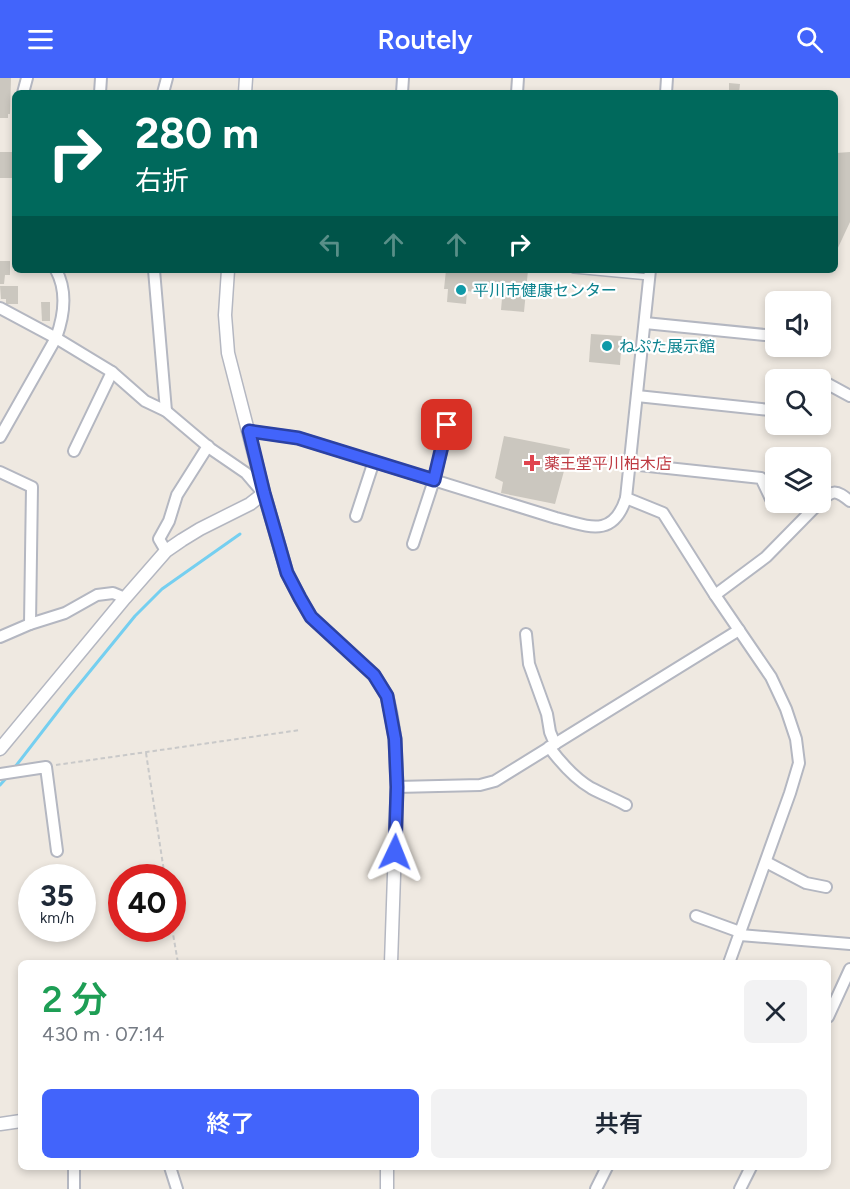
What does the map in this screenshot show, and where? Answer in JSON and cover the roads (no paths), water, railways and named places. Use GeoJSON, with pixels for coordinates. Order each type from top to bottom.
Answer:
{"type":"FeatureCollection","features":[{"type":"Feature","properties":{"kind":"street"},"geometry":{"type":"LineString","coordinates":[[0,436],[56,338],[64,308],[58,273]]}},
{"type":"Feature","properties":{"kind":"street"},"geometry":{"type":"LineString","coordinates":[[154,273],[166,411]]}},
{"type":"Feature","properties":{"kind":"street"},"geometry":{"type":"LineString","coordinates":[[228,273],[225,315],[228,353],[287,573],[311,617],[374,675],[387,696],[395,739],[397,787],[391,960]]}},
{"type":"Feature","properties":{"kind":"street"},"geometry":{"type":"LineString","coordinates":[[249,431],[298,438],[556,518],[595,527],[609,524],[622,510],[626,498],[649,274]]}},
{"type":"Feature","properties":{"kind":"street"},"geometry":{"type":"LineString","coordinates":[[0,308],[112,372],[146,401],[166,411],[208,446],[246,473],[264,493]]}},
{"type":"Feature","properties":{"kind":"street"},"geometry":{"type":"LineString","coordinates":[[645,323],[765,335]]}},
{"type":"Feature","properties":{"kind":"street"},"geometry":{"type":"LineString","coordinates":[[74,451],[112,372]]}},
{"type":"Feature","properties":{"kind":"street"},"geometry":{"type":"LineString","coordinates":[[831,386],[850,396]]}},
{"type":"Feature","properties":{"kind":"street"},"geometry":{"type":"LineString","coordinates":[[637,396],[765,409]]}},
{"type":"Feature","properties":{"kind":"street"},"geometry":{"type":"LineString","coordinates":[[412,544],[434,480],[452,406]]}},
{"type":"Feature","properties":{"kind":"street"},"geometry":{"type":"LineString","coordinates":[[166,551],[159,539],[169,521],[177,495],[208,446]]}},
{"type":"Feature","properties":{"kind":"street"},"geometry":{"type":"LineString","coordinates":[[356,516],[374,461]]}},
{"type":"Feature","properties":{"kind":"street"},"geometry":{"type":"LineString","coordinates":[[630,464],[761,478],[765,486]]}},
{"type":"Feature","properties":{"kind":"street"},"geometry":{"type":"LineString","coordinates":[[0,472],[32,487],[30,624]]}},
{"type":"Feature","properties":{"kind":"street"},"geometry":{"type":"LineString","coordinates":[[0,749],[166,551],[250,504],[264,493]]}},
{"type":"Feature","properties":{"kind":"street"},"geometry":{"type":"LineString","coordinates":[[831,493],[840,493],[850,501]]}},
{"type":"Feature","properties":{"kind":"street"},"geometry":{"type":"LineString","coordinates":[[626,498],[663,513],[771,677],[786,709],[796,739],[799,763],[730,960]]}},
{"type":"Feature","properties":{"kind":"street"},"geometry":{"type":"LineString","coordinates":[[715,594],[766,557],[809,513]]}},
{"type":"Feature","properties":{"kind":"street"},"geometry":{"type":"LineString","coordinates":[[0,637],[30,624],[65,613],[97,595],[113,593],[125,598]]}},
{"type":"Feature","properties":{"kind":"street"},"geometry":{"type":"LineString","coordinates":[[397,787],[480,785],[495,781],[739,630]]}},
{"type":"Feature","properties":{"kind":"street"},"geometry":{"type":"LineString","coordinates":[[526,634],[529,664],[547,714],[552,745],[561,762],[590,787],[626,805]]}},
{"type":"Feature","properties":{"kind":"street"},"geometry":{"type":"LineString","coordinates":[[0,774],[46,767],[57,851]]}},
{"type":"Feature","properties":{"kind":"street"},"geometry":{"type":"LineString","coordinates":[[766,862],[806,883],[825,887]]}},
{"type":"Feature","properties":{"kind":"street"},"geometry":{"type":"LineString","coordinates":[[696,916],[740,933],[850,944]]}},
{"type":"Feature","properties":{"kind":"street"},"geometry":{"type":"LineString","coordinates":[[831,1010],[850,969]]}},
{"type":"Feature","properties":{"kind":"street"},"geometry":{"type":"LineString","coordinates":[[0,1124],[18,1121]]}},
{"type":"Feature","properties":{"kind":"street"},"geometry":{"type":"LineString","coordinates":[[74,1170],[74,1189]]}},
{"type":"Feature","properties":{"kind":"street"},"geometry":{"type":"LineString","coordinates":[[171,1170],[177,1189]]}},
{"type":"Feature","properties":{"kind":"street"},"geometry":{"type":"LineString","coordinates":[[387,1170],[387,1189]]}},
{"type":"Feature","properties":{"kind":"street"},"geometry":{"type":"LineString","coordinates":[[596,1189],[606,1170]]}},
{"type":"Feature","properties":{"kind":"street"},"geometry":{"type":"LineString","coordinates":[[740,1189],[750,1170]]}},
{"type":"Feature","properties":{"kind":"lane"},"geometry":{"type":"LineString","coordinates":[[630,273],[649,274]]}},
{"type":"Feature","properties":{"kind":"waterway"},"geometry":{"type":"LineString","coordinates":[[15,767],[135,616],[162,589],[240,534]]}},
{"type":"Feature","properties":{"kind":"waterway"},"geometry":{"type":"LineString","coordinates":[[0,785],[9,775]]}},
{"type":"Feature","properties":{"kind":"place","name":"平川市健康センター"},"geometry":{"type":"Point","coordinates":[461,290]}},
{"type":"Feature","properties":{"kind":"place","name":"ねぷた展示館"},"geometry":{"type":"Point","coordinates":[607,346]}},
{"type":"Feature","properties":{"kind":"place","name":"薬王堂平川柏木店"},"geometry":{"type":"Point","coordinates":[532,463]}}]}
